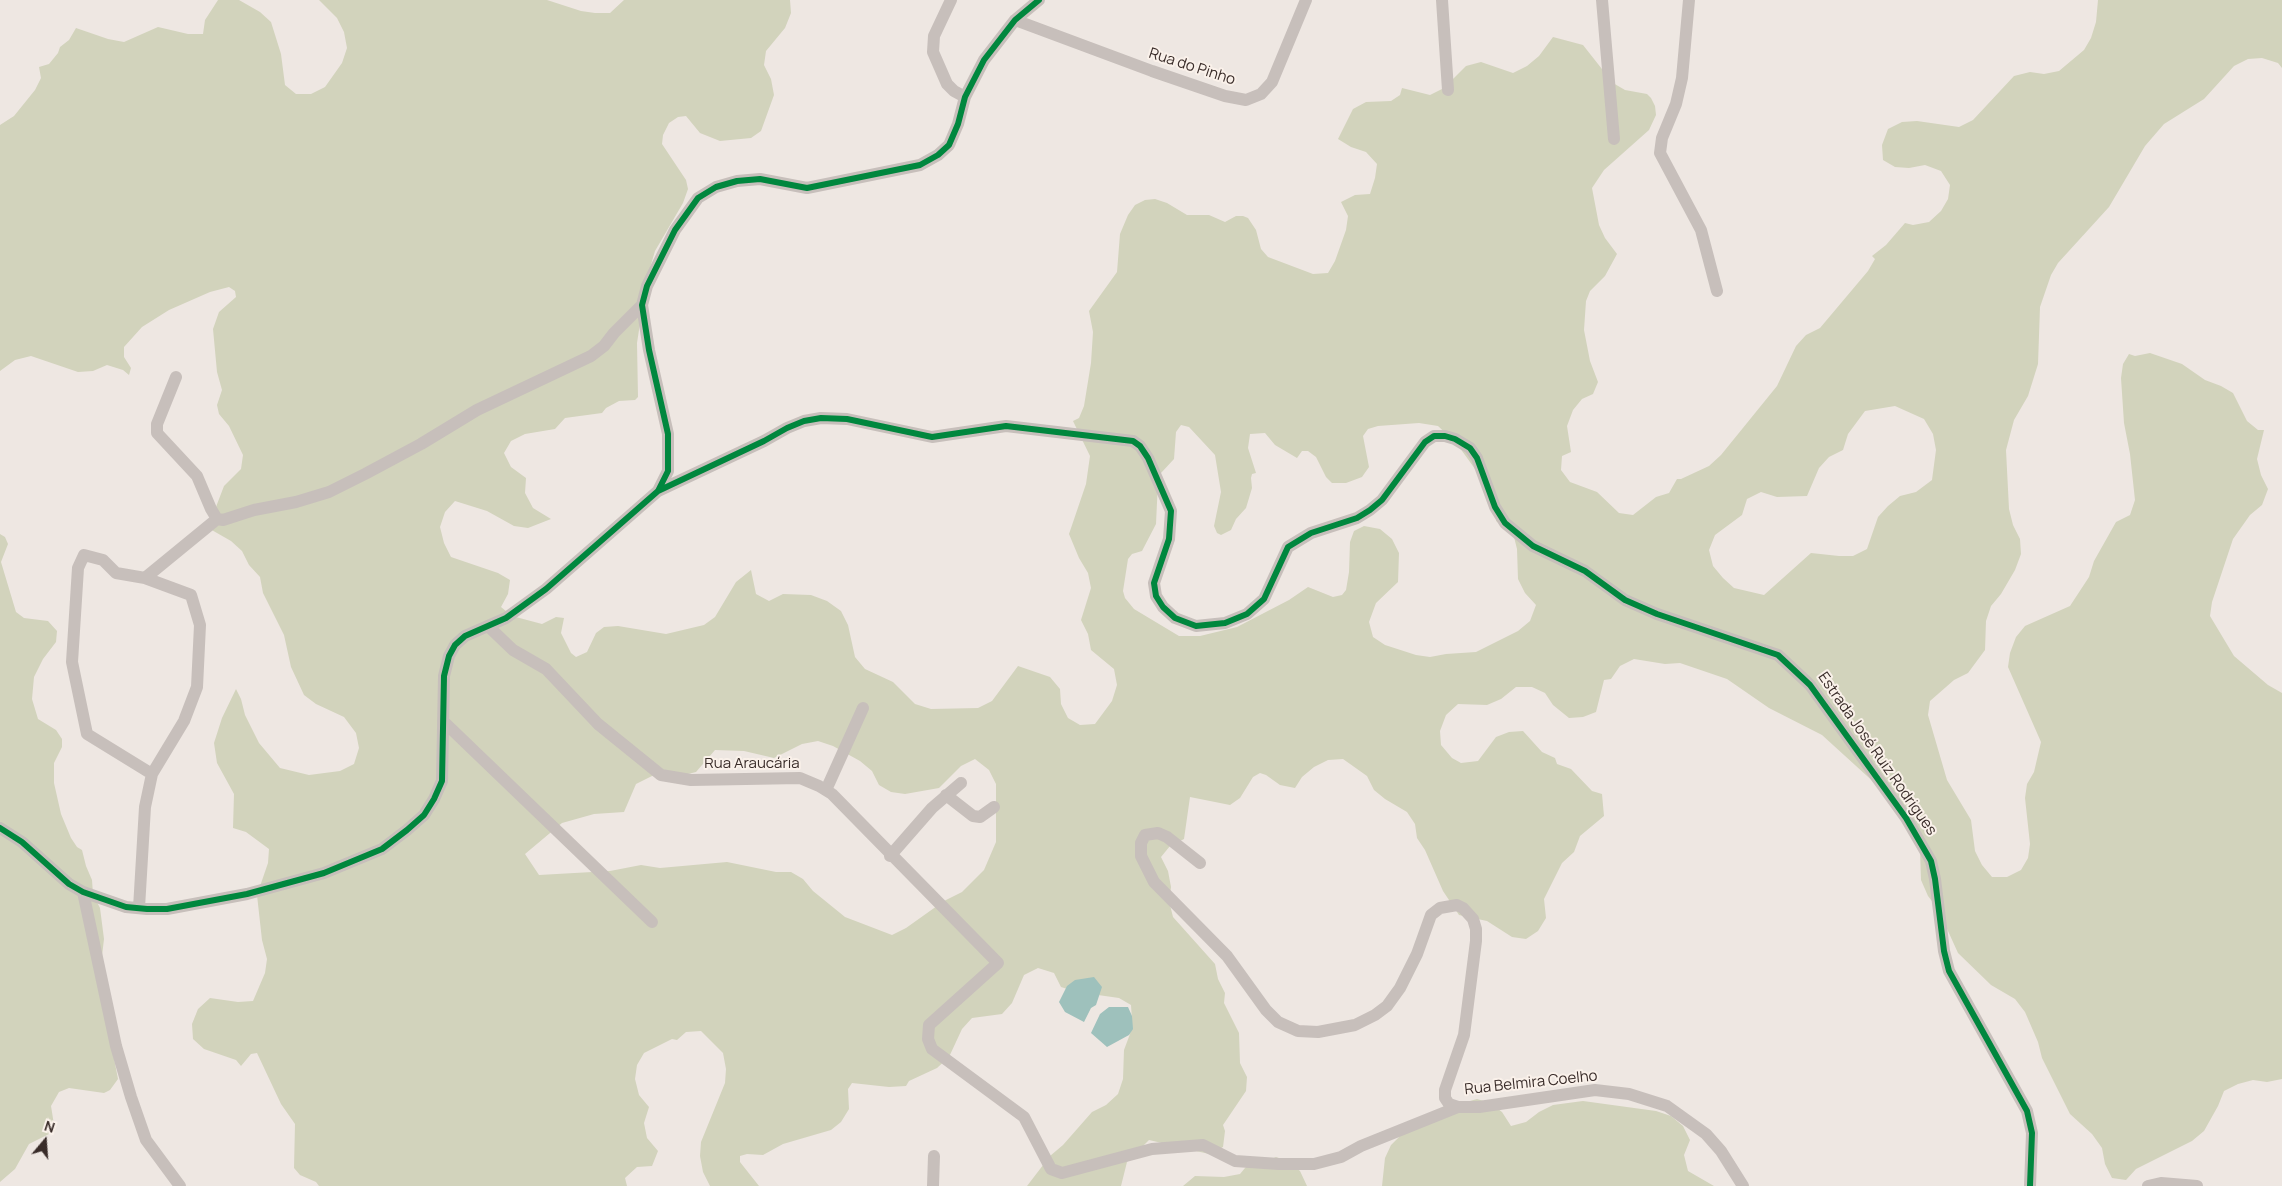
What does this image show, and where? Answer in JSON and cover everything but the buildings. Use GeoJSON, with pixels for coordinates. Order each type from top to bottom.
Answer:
{"type":"FeatureCollection","features":[{"type":"Feature","properties":{"kind":"street"},"geometry":{"type":"LineString","coordinates":[[951,0],[934,36],[933,52],[948,84],[954,91],[965,97]]}},
{"type":"Feature","properties":{"kind":"street"},"geometry":{"type":"LineString","coordinates":[[0,828],[22,842],[69,884],[101,900],[139,908],[167,909],[247,894],[324,873],[382,849],[424,815],[434,799],[442,772],[444,676],[449,656],[455,644],[465,636],[506,618],[546,589],[658,492],[668,471],[668,434],[642,305],[647,286],[675,230],[698,198],[716,187],[737,181],[760,179],[807,188],[920,165],[938,155],[949,144],[958,124],[965,97],[984,60],[1015,20],[1039,0]]}},
{"type":"Feature","properties":{"kind":"street","name":"Rua do Pinho"},"geometry":{"type":"LineString","coordinates":[[1015,20],[1152,71],[1225,96],[1246,100],[1261,94],[1272,82],[1306,0]]}},
{"type":"Feature","properties":{"kind":"street"},"geometry":{"type":"LineString","coordinates":[[1442,0],[1448,90]]}},
{"type":"Feature","properties":{"kind":"street"},"geometry":{"type":"LineString","coordinates":[[1602,0],[1614,139]]}},
{"type":"Feature","properties":{"kind":"street"},"geometry":{"type":"LineString","coordinates":[[1689,0],[1682,78],[1676,104],[1662,138],[1660,153],[1701,230],[1717,291]]}},
{"type":"Feature","properties":{"kind":"street"},"geometry":{"type":"LineString","coordinates":[[145,578],[217,519],[223,520],[254,510],[296,502],[329,492],[421,444],[477,410],[591,356],[604,346],[614,333],[642,305]]}},
{"type":"Feature","properties":{"kind":"street"},"geometry":{"type":"LineString","coordinates":[[176,377],[157,424],[157,433],[196,476],[217,519]]}},
{"type":"Feature","properties":{"kind":"street","name":"Estrada José Ruiz Rodrigues"},"geometry":{"type":"LineString","coordinates":[[658,492],[804,420],[821,418],[847,419],[932,437],[1006,426],[1133,441],[1140,446],[1148,458],[1172,511],[1168,539],[1154,583],[1156,596],[1163,607],[1175,618],[1196,626],[1225,624],[1247,614],[1264,600],[1288,547],[1310,533],[1357,518],[1370,510],[1382,500],[1425,442],[1434,436],[1445,436],[1463,443],[1470,448],[1477,458],[1495,507],[1505,523],[1533,546],[1585,571],[1625,600],[1657,614],[1778,655],[1810,685],[1906,818],[1930,861],[1944,951],[1949,971],[2027,1111],[2032,1133],[2030,1186]]}},
{"type":"Feature","properties":{"kind":"street"},"geometry":{"type":"LineString","coordinates":[[139,908],[145,807],[152,774],[184,721],[197,687],[200,626],[190,595],[145,578],[116,573],[103,560],[84,555],[78,568],[72,662],[87,734],[152,774]]}},
{"type":"Feature","properties":{"kind":"street","name":"Rua Araucária"},"geometry":{"type":"LineString","coordinates":[[488,626],[513,650],[546,669],[598,724],[661,775],[692,780],[800,778],[826,790],[998,963],[929,1025],[928,1038],[932,1049],[1024,1117],[1051,1169],[1062,1173],[1152,1149],[1203,1145],[1235,1160],[1279,1164],[1314,1164],[1341,1157],[1361,1146],[1458,1107]]}},
{"type":"Feature","properties":{"kind":"street"},"geometry":{"type":"LineString","coordinates":[[826,790],[864,708]]}},
{"type":"Feature","properties":{"kind":"street"},"geometry":{"type":"LineString","coordinates":[[443,720],[652,922]]}},
{"type":"Feature","properties":{"kind":"street"},"geometry":{"type":"LineString","coordinates":[[890,856],[932,808],[961,783]]}},
{"type":"Feature","properties":{"kind":"street"},"geometry":{"type":"LineString","coordinates":[[946,795],[973,816],[980,817],[994,807]]}},
{"type":"Feature","properties":{"kind":"street","name":"Rua Belmira Coelho"},"geometry":{"type":"LineString","coordinates":[[1200,863],[1167,837],[1158,833],[1146,835],[1141,843],[1141,856],[1154,882],[1227,956],[1266,1010],[1278,1022],[1298,1030],[1318,1032],[1342,1029],[1375,1015],[1387,1006],[1400,988],[1417,954],[1431,915],[1450,905],[1463,908],[1469,914],[1476,929],[1476,942],[1464,1035],[1445,1090],[1445,1098],[1449,1104],[1458,1107],[1479,1107],[1595,1090],[1629,1094],[1667,1106],[1706,1134],[1721,1151],[1743,1186]]}},
{"type":"Feature","properties":{"kind":"street"},"geometry":{"type":"LineString","coordinates":[[84,892],[116,1046],[134,1105],[146,1140],[180,1186]]}},
{"type":"Feature","properties":{"kind":"street"},"geometry":{"type":"LineString","coordinates":[[933,1186],[934,1156]]}},
{"type":"Feature","properties":{"kind":"street"},"geometry":{"type":"LineString","coordinates":[[2148,1186],[2161,1183],[2197,1186]]}},
{"type":"Feature","properties":{"kind":"green space"},"geometry":{"type":"Polygon","coordinates":[[[218,0],[239,0],[260,12],[271,22],[281,54],[285,85],[296,94],[311,94],[325,87],[342,63],[347,48],[344,32],[337,18],[319,0],[547,0],[581,11],[610,13],[624,0],[790,0],[791,13],[785,28],[766,51],[764,65],[771,79],[774,95],[761,131],[751,138],[720,141],[700,133],[686,116],[678,117],[669,123],[663,135],[662,144],[686,180],[688,189],[683,203],[655,251],[647,278],[637,343],[638,397],[635,400],[619,401],[606,408],[602,413],[565,418],[555,429],[525,434],[511,441],[504,453],[511,467],[526,478],[525,493],[533,508],[551,519],[528,528],[514,526],[487,511],[455,501],[445,512],[440,527],[444,543],[451,557],[498,573],[510,580],[508,594],[501,607],[512,616],[542,624],[556,617],[564,618],[561,633],[571,653],[576,657],[587,652],[596,633],[604,627],[618,626],[666,634],[704,625],[715,617],[736,582],[751,570],[756,594],[769,601],[783,594],[811,595],[827,601],[841,611],[848,625],[855,657],[865,669],[893,682],[915,704],[931,709],[978,708],[992,701],[1018,666],[1050,677],[1060,689],[1061,704],[1068,718],[1080,725],[1095,724],[1112,701],[1117,685],[1114,669],[1091,650],[1088,634],[1081,620],[1091,588],[1088,573],[1079,558],[1069,534],[1086,484],[1090,456],[1073,421],[1079,418],[1084,406],[1091,363],[1093,332],[1089,311],[1117,272],[1120,234],[1128,215],[1135,205],[1145,200],[1155,199],[1167,203],[1187,215],[1209,215],[1225,222],[1236,216],[1243,216],[1248,218],[1256,230],[1261,249],[1268,257],[1313,274],[1328,273],[1335,261],[1346,230],[1348,216],[1341,202],[1355,195],[1370,194],[1375,178],[1377,164],[1366,152],[1351,147],[1338,139],[1353,109],[1366,102],[1391,101],[1400,95],[1402,88],[1430,95],[1444,88],[1466,66],[1481,62],[1513,73],[1527,66],[1539,56],[1553,37],[1583,45],[1613,83],[1625,90],[1647,94],[1655,106],[1656,115],[1649,130],[1604,170],[1592,188],[1599,225],[1605,238],[1617,254],[1605,276],[1590,291],[1586,301],[1584,330],[1590,361],[1598,382],[1593,394],[1582,399],[1573,410],[1567,426],[1571,452],[1562,456],[1561,470],[1570,482],[1597,492],[1619,513],[1633,515],[1656,497],[1669,493],[1677,479],[1681,479],[1709,466],[1721,455],[1777,386],[1796,346],[1806,335],[1820,328],[1868,271],[1875,259],[1872,256],[1886,245],[1905,223],[1913,225],[1929,222],[1941,211],[1948,199],[1950,185],[1941,171],[1925,165],[1909,168],[1895,167],[1883,160],[1882,145],[1888,129],[1902,122],[1917,121],[1959,127],[1973,120],[2014,76],[2030,72],[2044,74],[2059,71],[2084,50],[2091,38],[2096,22],[2098,0],[2282,0],[2282,68],[2278,63],[2262,58],[2248,59],[2234,66],[2204,99],[2164,124],[2145,146],[2109,207],[2058,263],[2051,275],[2040,307],[2038,364],[2028,396],[2014,420],[2006,450],[2009,509],[2013,525],[2020,539],[2021,554],[2015,570],[2001,594],[1991,606],[1986,621],[1985,650],[1968,673],[1954,680],[1930,701],[1928,715],[1947,780],[1971,820],[1975,851],[1982,865],[1992,877],[2007,877],[2021,870],[2028,858],[2030,844],[2025,798],[2027,784],[2034,772],[2041,742],[2008,667],[2010,653],[2016,637],[2025,626],[2070,606],[2089,577],[2094,561],[2116,522],[2130,515],[2135,500],[2130,454],[2124,423],[2121,378],[2123,364],[2129,354],[2135,356],[2150,353],[2182,364],[2205,380],[2233,393],[2247,421],[2258,430],[2264,430],[2257,459],[2261,475],[2268,489],[2262,505],[2250,515],[2233,539],[2212,602],[2210,616],[2234,656],[2268,685],[2282,693],[2282,1079],[2267,1082],[2253,1080],[2238,1084],[2224,1091],[2204,1131],[2192,1141],[2136,1169],[2126,1180],[2112,1178],[2105,1164],[2102,1148],[2092,1134],[2070,1114],[2042,1058],[2038,1042],[2025,1012],[2015,999],[1991,985],[1958,953],[1938,909],[1928,896],[1921,880],[1920,850],[1889,796],[1822,735],[1769,708],[1727,679],[1680,663],[1665,664],[1634,659],[1620,666],[1611,679],[1604,680],[1596,712],[1583,717],[1569,718],[1553,705],[1545,693],[1532,687],[1516,687],[1501,699],[1487,705],[1458,704],[1446,715],[1440,731],[1441,745],[1452,758],[1461,763],[1478,761],[1496,737],[1509,732],[1523,731],[1542,752],[1555,758],[1557,764],[1571,769],[1592,791],[1602,794],[1604,816],[1580,836],[1574,852],[1562,863],[1544,899],[1546,918],[1538,931],[1526,939],[1512,937],[1487,921],[1459,915],[1443,891],[1425,850],[1417,838],[1415,824],[1407,812],[1374,790],[1367,776],[1343,759],[1328,760],[1314,767],[1302,777],[1295,788],[1280,785],[1260,773],[1253,777],[1240,798],[1230,805],[1190,797],[1184,839],[1170,846],[1161,857],[1168,871],[1171,887],[1169,901],[1173,917],[1215,964],[1218,979],[1225,993],[1224,1003],[1239,1033],[1240,1063],[1247,1077],[1246,1091],[1223,1125],[1225,1131],[1223,1147],[1209,1154],[1149,1140],[1127,1162],[1121,1186],[1027,1186],[1050,1156],[1063,1145],[1092,1112],[1106,1105],[1118,1094],[1123,1079],[1124,1050],[1130,1034],[1132,1020],[1131,1005],[1119,998],[1077,992],[1061,987],[1054,973],[1038,968],[1024,975],[1012,1003],[1002,1014],[972,1018],[962,1029],[949,1057],[937,1068],[909,1081],[906,1086],[889,1087],[852,1083],[848,1089],[849,1109],[841,1122],[831,1130],[783,1144],[763,1155],[747,1154],[740,1156],[740,1162],[759,1186],[710,1186],[703,1172],[700,1156],[701,1142],[725,1083],[726,1069],[723,1053],[701,1031],[686,1032],[677,1040],[672,1039],[644,1053],[637,1065],[635,1079],[639,1095],[649,1107],[644,1123],[647,1138],[658,1151],[652,1166],[637,1167],[625,1178],[627,1186],[319,1186],[316,1182],[300,1175],[294,1168],[295,1124],[281,1104],[257,1053],[251,1054],[241,1066],[236,1060],[204,1049],[193,1039],[192,1024],[198,1009],[210,998],[238,1002],[253,1001],[265,973],[267,959],[262,940],[257,895],[268,863],[269,849],[246,832],[233,828],[234,794],[217,763],[214,743],[222,718],[236,689],[245,715],[259,743],[280,768],[309,775],[340,771],[354,764],[359,748],[356,733],[344,717],[316,704],[304,695],[291,667],[284,635],[263,593],[260,577],[249,565],[242,551],[231,541],[210,529],[211,520],[224,486],[241,469],[243,455],[229,426],[219,414],[217,405],[222,390],[217,372],[213,329],[219,312],[236,297],[235,291],[229,287],[210,292],[169,310],[142,327],[124,347],[124,357],[131,368],[129,375],[123,370],[107,365],[93,371],[78,372],[31,356],[15,360],[0,371],[0,125],[14,116],[35,90],[41,78],[39,67],[49,64],[58,53],[60,47],[69,40],[76,28],[108,39],[124,42],[158,27],[188,34],[203,34],[205,20],[218,0]],[[1895,406],[1865,411],[1848,434],[1843,450],[1829,457],[1819,468],[1807,496],[1777,497],[1761,492],[1747,499],[1742,515],[1715,535],[1709,550],[1713,566],[1723,578],[1734,588],[1764,595],[1811,553],[1853,556],[1867,549],[1878,517],[1888,506],[1900,496],[1916,492],[1932,480],[1936,450],[1933,434],[1924,419],[1895,406]],[[1419,423],[1378,426],[1368,429],[1363,436],[1369,467],[1362,477],[1346,483],[1332,483],[1326,477],[1316,457],[1308,451],[1302,451],[1297,458],[1275,445],[1265,433],[1250,434],[1248,448],[1256,473],[1252,474],[1252,488],[1246,508],[1236,519],[1231,530],[1221,535],[1217,533],[1214,526],[1221,492],[1215,455],[1189,427],[1181,425],[1176,432],[1174,459],[1161,473],[1158,481],[1156,524],[1142,551],[1132,554],[1128,559],[1123,591],[1125,598],[1134,609],[1179,636],[1200,636],[1237,627],[1289,600],[1308,587],[1333,597],[1342,595],[1346,590],[1349,572],[1350,542],[1354,531],[1364,526],[1380,529],[1392,539],[1399,553],[1398,582],[1376,603],[1369,622],[1373,637],[1385,645],[1416,655],[1430,657],[1476,652],[1518,631],[1530,621],[1536,605],[1525,593],[1518,579],[1517,549],[1513,533],[1496,521],[1496,512],[1483,480],[1457,444],[1438,426],[1419,423]],[[818,741],[802,744],[774,758],[744,751],[715,750],[696,772],[680,776],[664,770],[636,784],[624,812],[594,814],[562,823],[525,854],[539,875],[610,871],[641,865],[660,868],[727,862],[776,872],[791,872],[803,879],[813,891],[845,917],[892,935],[906,928],[944,901],[962,892],[984,870],[996,842],[996,784],[989,770],[975,759],[961,766],[939,788],[905,794],[891,792],[879,785],[872,771],[860,761],[833,746],[818,741]]]}},
{"type":"Feature","properties":{"kind":"green space"},"geometry":{"type":"Polygon","coordinates":[[[0,534],[5,537],[8,544],[1,562],[16,612],[24,618],[48,621],[57,631],[56,642],[43,659],[34,677],[32,699],[38,719],[56,730],[62,739],[62,747],[54,763],[54,783],[61,814],[71,838],[77,847],[82,850],[92,880],[93,894],[100,908],[104,939],[99,981],[118,1079],[110,1090],[104,1093],[69,1088],[59,1092],[51,1106],[55,1131],[29,1144],[15,1169],[0,1182],[0,534]]]}},
{"type":"Feature","properties":{"kind":"green space"},"geometry":{"type":"Polygon","coordinates":[[[1477,1099],[1490,1103],[1502,1112],[1511,1126],[1526,1122],[1539,1112],[1553,1105],[1583,1101],[1656,1111],[1671,1116],[1683,1126],[1690,1140],[1684,1155],[1688,1171],[1714,1186],[1382,1186],[1385,1158],[1391,1145],[1401,1135],[1463,1103],[1477,1099]]]}},
{"type":"Feature","properties":{"kind":"green space"},"geometry":{"type":"Polygon","coordinates":[[[1276,1157],[1289,1162],[1300,1171],[1307,1186],[1183,1186],[1195,1176],[1224,1177],[1240,1174],[1250,1162],[1263,1163],[1276,1157]]]}},
{"type":"Feature","properties":{"kind":"water"},"geometry":{"type":"Polygon","coordinates":[[[1094,977],[1102,987],[1096,1005],[1091,1008],[1084,1022],[1065,1012],[1059,1002],[1067,986],[1075,980],[1094,977]]]}},
{"type":"Feature","properties":{"kind":"water"},"geometry":{"type":"Polygon","coordinates":[[[1109,1007],[1128,1007],[1132,1016],[1133,1029],[1129,1035],[1107,1047],[1091,1033],[1100,1014],[1109,1007]]]}},
{"type":"Feature","properties":{"kind":"cycle path"},"geometry":{"type":"LineString","coordinates":[[0,828],[22,842],[69,884],[83,892],[126,907],[147,909],[167,909],[247,894],[324,873],[382,849],[407,830],[424,815],[442,781],[444,676],[449,656],[455,645],[465,636],[506,618],[546,589],[658,491],[668,471],[668,434],[649,350],[642,305],[647,286],[675,230],[698,198],[716,187],[737,181],[760,179],[807,188],[920,165],[938,155],[949,145],[958,124],[965,97],[984,60],[1015,20],[1039,0]]}},
{"type":"Feature","properties":{"kind":"cycle path"},"geometry":{"type":"LineString","coordinates":[[658,491],[764,441],[787,428],[804,421],[821,418],[847,419],[932,437],[1006,426],[1133,441],[1140,446],[1148,458],[1171,511],[1169,539],[1154,583],[1156,596],[1163,607],[1175,618],[1196,626],[1225,623],[1247,614],[1264,599],[1288,547],[1311,533],[1357,518],[1370,510],[1382,500],[1425,442],[1434,436],[1445,436],[1455,439],[1470,448],[1477,458],[1495,507],[1505,523],[1533,546],[1585,571],[1625,600],[1657,614],[1778,655],[1810,685],[1906,818],[1931,861],[1944,951],[1949,971],[2027,1111],[2032,1133],[2030,1186]]}}]}
